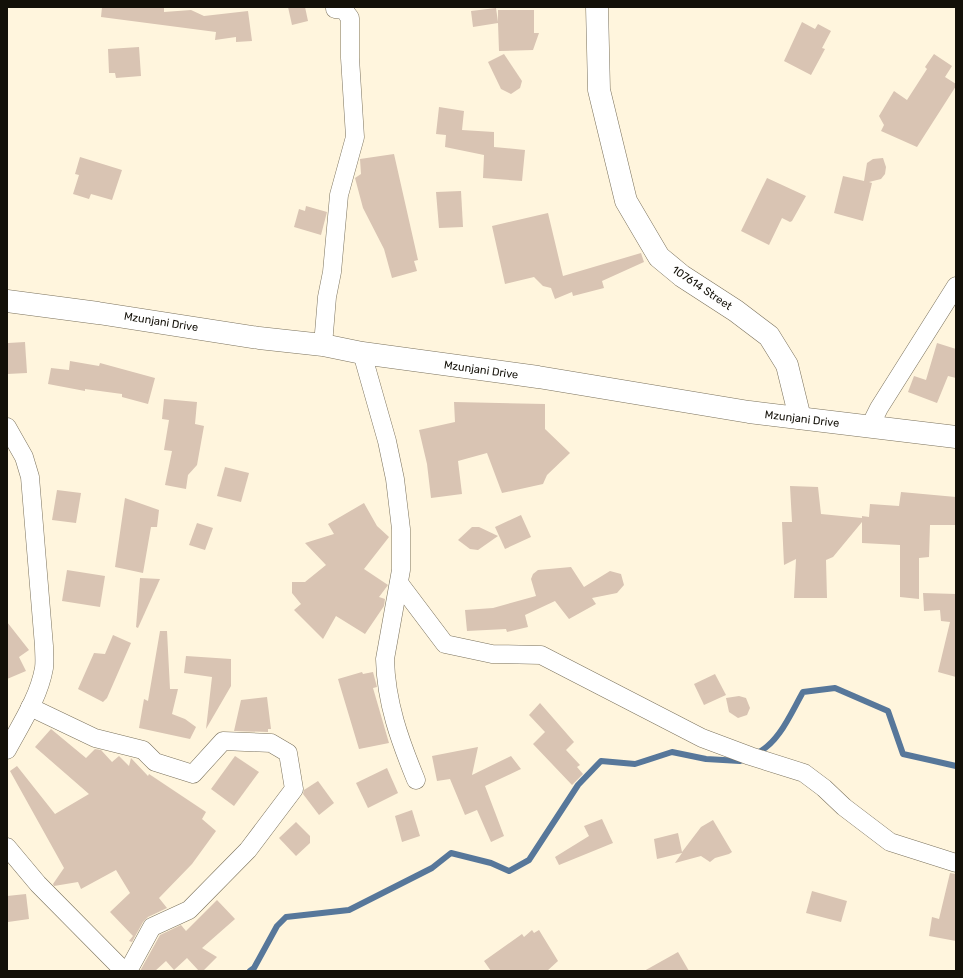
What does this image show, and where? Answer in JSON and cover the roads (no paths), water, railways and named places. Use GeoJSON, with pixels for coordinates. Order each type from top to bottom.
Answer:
{"type":"FeatureCollection","features":[{"type":"Feature","properties":{"kind":"main road","name":"107614 Street"},"geometry":{"type":"LineString","coordinates":[[597,7],[599,90],[626,201],[659,257],[682,276],[736,311],[770,336],[787,365],[800,418]]}},
{"type":"Feature","properties":{"kind":"main road","name":"Mzunjani Drive"},"geometry":{"type":"LineString","coordinates":[[7,301],[98,313],[259,338],[323,345],[362,353],[538,377],[676,401],[869,428],[956,437]]}},
{"type":"Feature","properties":{"kind":"street"},"geometry":{"type":"LineString","coordinates":[[323,345],[327,297],[332,272],[339,195],[356,137],[350,58],[350,18],[344,10],[336,9]]}},
{"type":"Feature","properties":{"kind":"street"},"geometry":{"type":"LineString","coordinates":[[869,428],[956,286]]}},
{"type":"Feature","properties":{"kind":"street"},"geometry":{"type":"LineString","coordinates":[[362,353],[387,441],[395,479],[401,529],[401,570],[385,659],[388,698],[396,731],[416,780]]}},
{"type":"Feature","properties":{"kind":"street"},"geometry":{"type":"LineString","coordinates":[[7,427],[24,457],[30,478],[44,646],[44,667],[30,707],[7,750]]}},
{"type":"Feature","properties":{"kind":"street"},"geometry":{"type":"LineString","coordinates":[[399,583],[445,644],[492,654],[541,655],[702,738],[750,756],[804,773],[824,788],[844,807],[890,842],[956,863]]}},
{"type":"Feature","properties":{"kind":"street"},"geometry":{"type":"LineString","coordinates":[[30,707],[95,738],[143,750],[155,762],[193,774],[223,741],[271,743],[288,753],[294,789],[248,850],[189,910],[152,927],[128,971]]}},
{"type":"Feature","properties":{"kind":"street"},"geometry":{"type":"LineString","coordinates":[[7,847],[38,884],[124,971]]}},
{"type":"Feature","properties":{"kind":"waterway"},"geometry":{"type":"LineString","coordinates":[[757,753],[765,748],[778,735],[803,692],[835,688],[888,711],[903,754],[956,766]]}},
{"type":"Feature","properties":{"kind":"waterway"},"geometry":{"type":"LineString","coordinates":[[250,971],[254,968],[277,926],[286,917],[349,910],[432,868],[451,853],[491,863],[509,871],[529,860],[578,785],[601,761],[635,764],[672,752],[706,759],[740,761],[745,759]]}}]}
